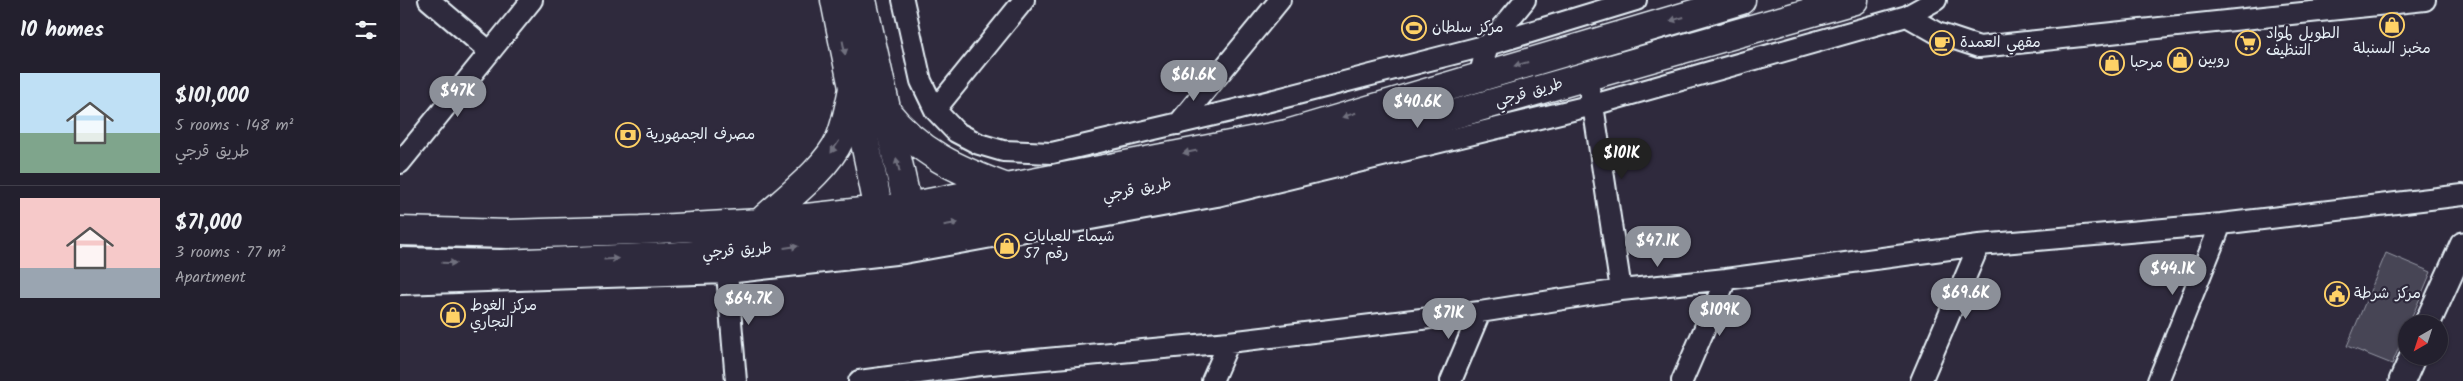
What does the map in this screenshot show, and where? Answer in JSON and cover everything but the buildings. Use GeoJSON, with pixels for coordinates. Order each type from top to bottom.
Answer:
{"type":"FeatureCollection","features":[{"type":"Feature","properties":{"kind":"main road"},"geometry":{"type":"LineString","coordinates":[[835,0],[846,57],[854,84],[881,223]]}},
{"type":"Feature","properties":{"kind":"main road"},"geometry":{"type":"LineString","coordinates":[[862,0],[885,110],[911,218]]}},
{"type":"Feature","properties":{"kind":"main road","name":"طريق قرجي"},"geometry":{"type":"LineString","coordinates":[[911,218],[1007,188],[1287,134],[1741,0]]}},
{"type":"Feature","properties":{"kind":"main road","name":"طريق قرجي"},"geometry":{"type":"LineString","coordinates":[[400,262],[500,264],[777,249],[881,223],[911,218],[1029,212],[1297,159],[1854,0]]}},
{"type":"Feature","properties":{"kind":"main road"},"geometry":{"type":"LineString","coordinates":[[760,223],[809,177],[839,140],[848,116],[854,84]]}},
{"type":"Feature","properties":{"kind":"main road"},"geometry":{"type":"LineString","coordinates":[[885,110],[918,145],[939,159],[976,177],[1007,188]]}},
{"type":"Feature","properties":{"kind":"main road"},"geometry":{"type":"LineString","coordinates":[[1287,134],[1297,159]]}},
{"type":"Feature","properties":{"kind":"main road","name":"طريق قرجي"},"geometry":{"type":"LineString","coordinates":[[400,231],[508,234],[760,223],[881,223]]}},
{"type":"Feature","properties":{"kind":"street"},"geometry":{"type":"LineString","coordinates":[[429,0],[490,51]]}},
{"type":"Feature","properties":{"kind":"street"},"geometry":{"type":"LineString","coordinates":[[400,163],[532,0]]}},
{"type":"Feature","properties":{"kind":"street"},"geometry":{"type":"LineString","coordinates":[[903,0],[921,81],[935,110],[956,132],[980,144],[1003,152],[1052,153],[1178,124],[1488,45],[1636,0]]}},
{"type":"Feature","properties":{"kind":"street"},"geometry":{"type":"LineString","coordinates":[[935,110],[1024,0]]}},
{"type":"Feature","properties":{"kind":"street"},"geometry":{"type":"LineString","coordinates":[[1178,124],[1280,0]]}},
{"type":"Feature","properties":{"kind":"street"},"geometry":{"type":"LineString","coordinates":[[1480,76],[1488,45],[1525,0]]}},
{"type":"Feature","properties":{"kind":"street"},"geometry":{"type":"LineString","coordinates":[[400,284],[727,274],[904,253],[1217,196],[1593,105],[1907,16],[1936,0]]}},
{"type":"Feature","properties":{"kind":"street"},"geometry":{"type":"LineString","coordinates":[[1907,16],[1937,34],[1979,47],[2425,0]]}},
{"type":"Feature","properties":{"kind":"street"},"geometry":{"type":"LineString","coordinates":[[1586,77],[1593,105],[1622,290]]}},
{"type":"Feature","properties":{"kind":"street"},"geometry":{"type":"LineString","coordinates":[[859,381],[977,373],[1480,312],[1622,290],[1726,279],[1979,245],[2221,224],[2463,195]]}},
{"type":"Feature","properties":{"kind":"street"},"geometry":{"type":"LineString","coordinates":[[2158,381],[2221,224]]}},
{"type":"Feature","properties":{"kind":"street"},"geometry":{"type":"LineString","coordinates":[[1921,381],[1979,245]]}},
{"type":"Feature","properties":{"kind":"street"},"geometry":{"type":"LineString","coordinates":[[2431,315],[2463,245]]}},
{"type":"Feature","properties":{"kind":"street"},"geometry":{"type":"LineString","coordinates":[[727,274],[736,381]]}},
{"type":"Feature","properties":{"kind":"street"},"geometry":{"type":"LineString","coordinates":[[1682,381],[1726,279]]}},
{"type":"Feature","properties":{"kind":"street"},"geometry":{"type":"LineString","coordinates":[[1451,381],[1480,312]]}},
{"type":"Feature","properties":{"kind":"street"},"geometry":{"type":"LineString","coordinates":[[1212,381],[1228,342]]}},
{"type":"Feature","properties":{"kind":"street"},"geometry":{"type":"LineString","coordinates":[[2402,381],[2409,365]]}},
{"type":"Feature","properties":{"kind":"shaded area"},"geometry":{"type":"Polygon","coordinates":[[[2386,253],[2431,272],[2413,315],[2398,315],[2398,350],[2392,364],[2347,346],[2386,253]]]}},
{"type":"Feature","properties":{"kind":"place","name":"مخبز السنبلة"},"geometry":{"type":"Point","coordinates":[2392,25]}},
{"type":"Feature","properties":{"kind":"place","name":"مركز سلطان"},"geometry":{"type":"Point","coordinates":[1414,28]}},
{"type":"Feature","properties":{"kind":"place","name":"مقهي العمدة"},"geometry":{"type":"Point","coordinates":[1942,43]}},
{"type":"Feature","properties":{"kind":"place","name":"الطويل لمواد التنظيف"},"geometry":{"type":"Point","coordinates":[2248,43]}},
{"type":"Feature","properties":{"kind":"place","name":"روبين"},"geometry":{"type":"Point","coordinates":[2180,60]}},
{"type":"Feature","properties":{"kind":"place","name":"مرحبا"},"geometry":{"type":"Point","coordinates":[2112,63]}},
{"type":"Feature","properties":{"kind":"place","name":"مصرف الجمهورية"},"geometry":{"type":"Point","coordinates":[628,135]}},
{"type":"Feature","properties":{"kind":"place","name":"شيماء للعبايات رقم 57"},"geometry":{"type":"Point","coordinates":[1007,246]}},
{"type":"Feature","properties":{"kind":"place","name":"مركز شرطة"},"geometry":{"type":"Point","coordinates":[2337,294]}},
{"type":"Feature","properties":{"kind":"place","name":"مركز الغوط التجاري"},"geometry":{"type":"Point","coordinates":[453,315]}}]}
